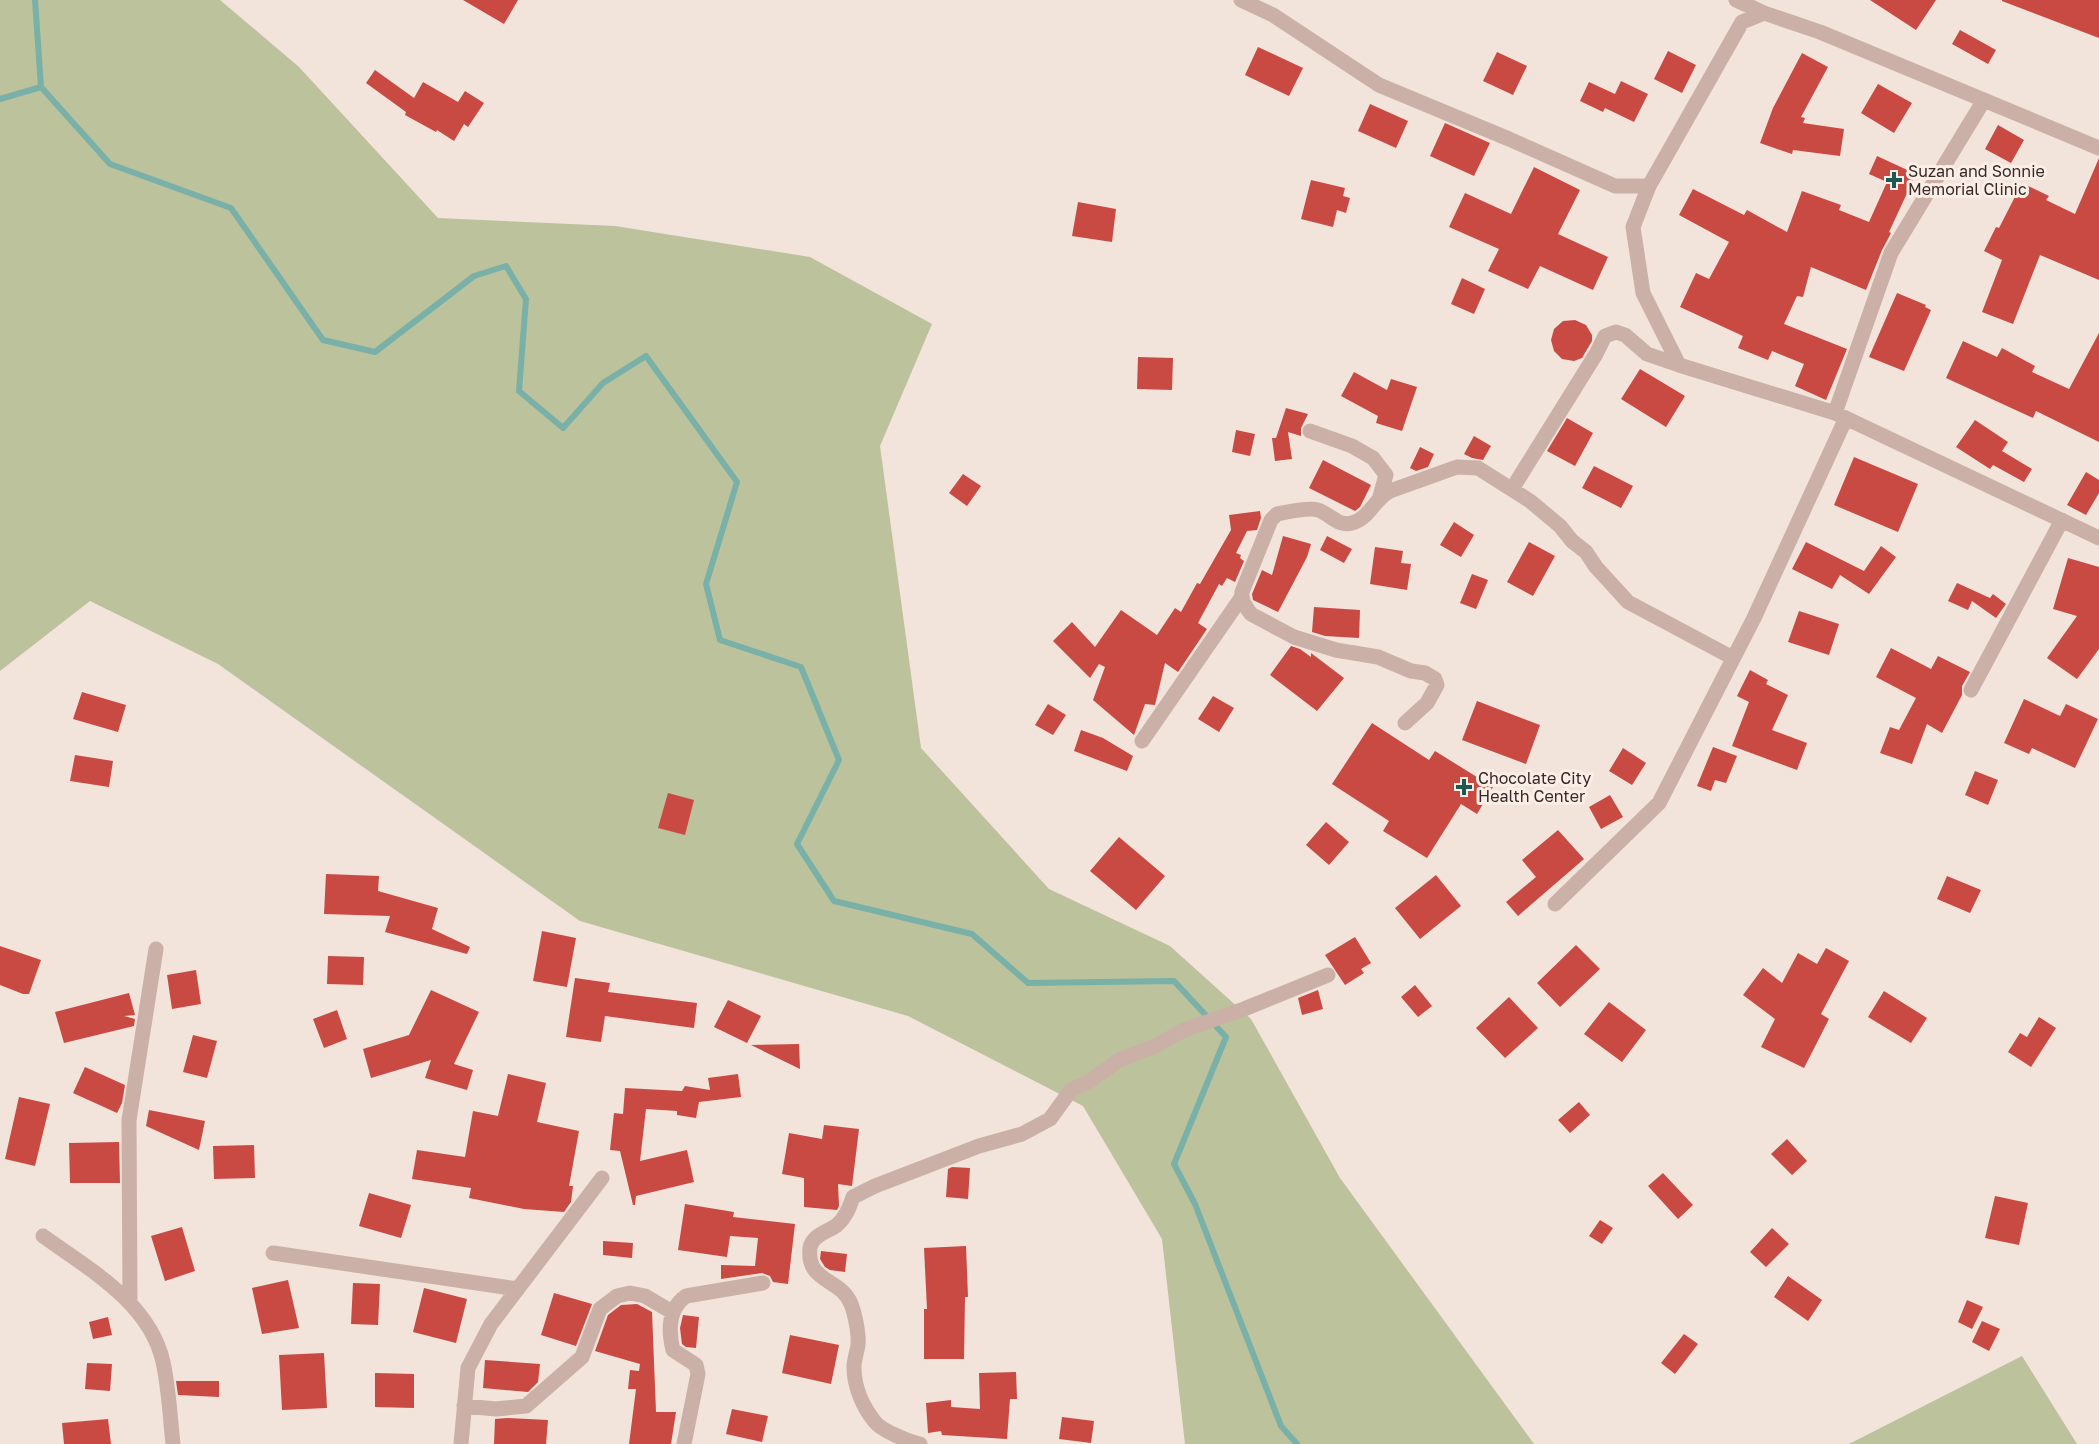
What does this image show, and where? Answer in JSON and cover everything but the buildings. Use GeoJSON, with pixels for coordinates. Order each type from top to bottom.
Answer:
{"type":"FeatureCollection","features":[{"type":"Feature","properties":{"kind":"street"},"geometry":{"type":"LineString","coordinates":[[1241,0],[1273,15],[1379,85],[1615,186],[1649,186]]}},
{"type":"Feature","properties":{"kind":"street"},"geometry":{"type":"LineString","coordinates":[[1736,0],[1764,13],[1820,32],[2099,148]]}},
{"type":"Feature","properties":{"kind":"street"},"geometry":{"type":"LineString","coordinates":[[1679,365],[1643,293],[1633,227],[1649,186],[1742,22],[1764,13]]}},
{"type":"Feature","properties":{"kind":"street"},"geometry":{"type":"LineString","coordinates":[[1556,904],[1659,803],[1686,754],[1754,618],[1841,416],[1891,253],[1984,100]]}},
{"type":"Feature","properties":{"kind":"street"},"geometry":{"type":"LineString","coordinates":[[1512,489],[1605,336],[1616,332],[1625,334],[1647,354],[1841,416],[2099,538]]}},
{"type":"Feature","properties":{"kind":"street"},"geometry":{"type":"LineString","coordinates":[[1142,741],[1241,598],[1271,520],[1277,514],[1317,509],[1337,522],[1350,524],[1363,519],[1380,496],[1386,475],[1372,458],[1352,446],[1310,431]]}},
{"type":"Feature","properties":{"kind":"street"},"geometry":{"type":"LineString","coordinates":[[1380,496],[1457,467],[1478,468],[1530,501],[1560,526],[1572,541],[1586,552],[1596,567],[1628,602],[1733,658]]}},
{"type":"Feature","properties":{"kind":"street"},"geometry":{"type":"LineString","coordinates":[[1971,690],[2062,520]]}},
{"type":"Feature","properties":{"kind":"street"},"geometry":{"type":"LineString","coordinates":[[1241,598],[1251,614],[1294,637],[1336,650],[1378,657],[1435,679],[1437,685],[1433,695],[1405,723]]}},
{"type":"Feature","properties":{"kind":"street"},"geometry":{"type":"LineString","coordinates":[[130,1302],[129,1120],[156,949]]}},
{"type":"Feature","properties":{"kind":"street"},"geometry":{"type":"LineString","coordinates":[[920,1444],[910,1442],[876,1424],[855,1386],[854,1365],[858,1342],[851,1302],[836,1286],[819,1276],[812,1268],[810,1247],[814,1239],[836,1225],[847,1214],[853,1197],[875,1186],[979,1146],[1022,1134],[1050,1119],[1071,1090],[1090,1081],[1119,1060],[1156,1045],[1184,1030],[1245,1009],[1328,975]]}},
{"type":"Feature","properties":{"kind":"street"},"geometry":{"type":"LineString","coordinates":[[461,1444],[468,1368],[491,1324],[602,1178]]}},
{"type":"Feature","properties":{"kind":"street"},"geometry":{"type":"LineString","coordinates":[[43,1236],[130,1302],[150,1330],[163,1361],[173,1444]]}},
{"type":"Feature","properties":{"kind":"street"},"geometry":{"type":"LineString","coordinates":[[273,1253],[518,1289]]}},
{"type":"Feature","properties":{"kind":"street"},"geometry":{"type":"LineString","coordinates":[[684,1444],[698,1374],[696,1365],[673,1350],[670,1340],[672,1312],[676,1303],[686,1296],[763,1283]]}},
{"type":"Feature","properties":{"kind":"street"},"geometry":{"type":"LineString","coordinates":[[465,1406],[496,1409],[526,1406],[582,1357],[600,1309],[617,1296],[630,1293],[645,1296],[672,1312]]}},
{"type":"Feature","properties":{"kind":"green space"},"geometry":{"type":"Polygon","coordinates":[[[0,0],[220,0],[299,67],[438,218],[615,226],[810,257],[932,324],[880,446],[921,748],[1049,889],[1170,946],[1251,1019],[1340,1178],[1534,1444],[1185,1444],[1162,1239],[1083,1106],[908,1016],[580,921],[218,664],[90,601],[0,671],[0,0]]]}},
{"type":"Feature","properties":{"kind":"green space"},"geometry":{"type":"Polygon","coordinates":[[[2022,1356],[2077,1444],[1849,1444],[2022,1356]]]}},
{"type":"Feature","properties":{"kind":"waterway"},"geometry":{"type":"LineString","coordinates":[[35,0],[41,87],[110,164],[231,208],[323,340],[375,352],[474,276],[506,266],[526,299],[519,391],[563,428],[603,383],[646,356],[737,482],[706,584],[720,640],[801,667],[839,760],[797,844],[834,901],[972,934],[1028,983],[1174,981],[1226,1037],[1174,1164],[1195,1204],[1281,1426],[1297,1444]]}},
{"type":"Feature","properties":{"kind":"waterway"},"geometry":{"type":"LineString","coordinates":[[0,99],[41,87]]}},
{"type":"Feature","properties":{"kind":"place","name":"Suzan and Sonnie Memorial Clinic"},"geometry":{"type":"Point","coordinates":[1894,180]}},
{"type":"Feature","properties":{"kind":"place","name":"Chocolate City Health Center"},"geometry":{"type":"Point","coordinates":[1464,787]}}]}
